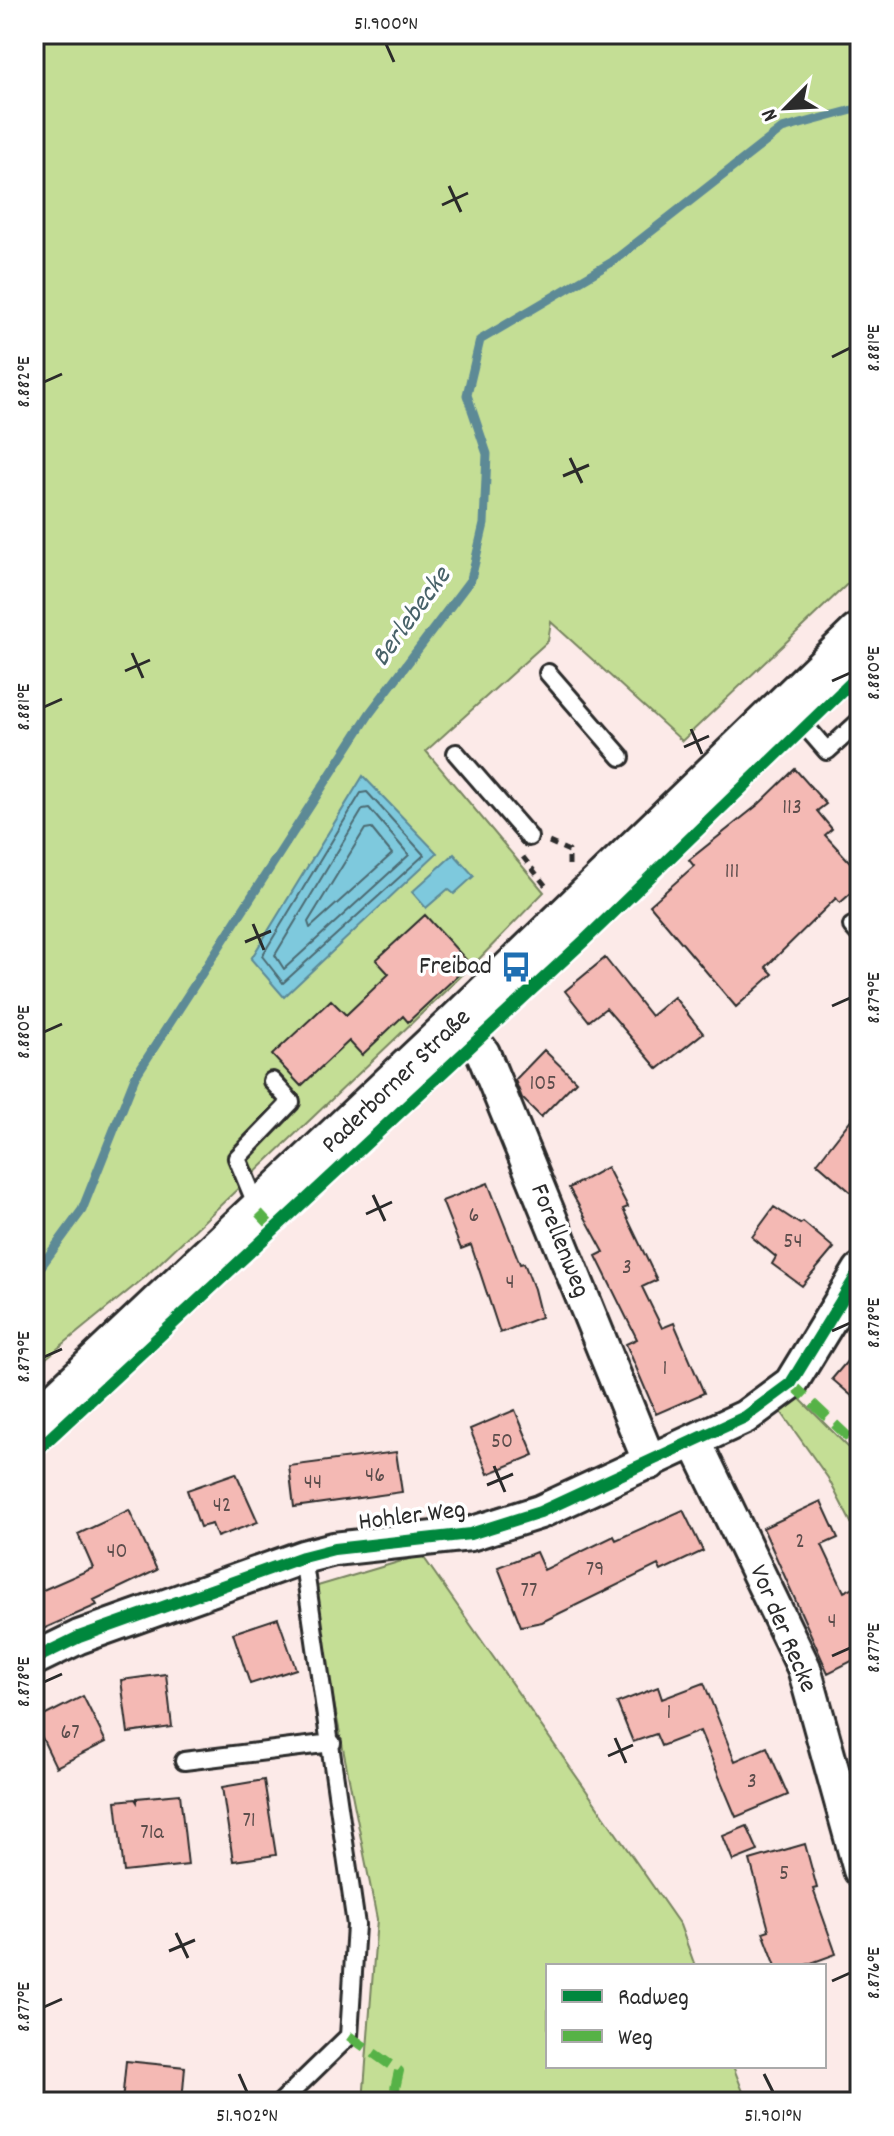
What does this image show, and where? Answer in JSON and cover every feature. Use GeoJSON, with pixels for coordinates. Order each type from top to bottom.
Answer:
{"type":"FeatureCollection","features":[{"type":"Feature","properties":{"kind":"main road","name":"Paderborner Straße"},"geometry":{"type":"LineString","coordinates":[[34,1426],[460,1023],[787,705],[854,656]]}},
{"type":"Feature","properties":{"kind":"street","name":"Forellenweg"},"geometry":{"type":"LineString","coordinates":[[460,1023],[483,1053],[650,1463]]}},
{"type":"Feature","properties":{"kind":"street","name":"Hohler Weg"},"geometry":{"type":"LineString","coordinates":[[34,1659],[79,1637],[303,1557],[334,1549],[470,1534],[540,1512],[695,1442],[745,1417],[791,1383],[860,1270]]}},
{"type":"Feature","properties":{"kind":"street","name":"Vor der Recke"},"geometry":{"type":"LineString","coordinates":[[695,1442],[804,1668],[860,1870]]}},
{"type":"Feature","properties":{"kind":"lane"},"geometry":{"type":"LineString","coordinates":[[548,673],[621,757]]}},
{"type":"Feature","properties":{"kind":"lane"},"geometry":{"type":"LineString","coordinates":[[787,705],[827,751],[860,721]]}},
{"type":"Feature","properties":{"kind":"lane"},"geometry":{"type":"LineString","coordinates":[[456,753],[537,838]]}},
{"type":"Feature","properties":{"kind":"lane"},"geometry":{"type":"LineString","coordinates":[[259,1213],[237,1158],[291,1102],[272,1081]]}},
{"type":"Feature","properties":{"kind":"lane"},"geometry":{"type":"LineString","coordinates":[[281,2102],[349,2036],[356,1925],[303,1557]]}},
{"type":"Feature","properties":{"kind":"lane"},"geometry":{"type":"LineString","coordinates":[[184,1761],[332,1743]]}},
{"type":"Feature","properties":{"kind":"path"},"geometry":{"type":"LineString","coordinates":[[537,838],[569,851],[569,873]]}},
{"type":"Feature","properties":{"kind":"path"},"geometry":{"type":"LineString","coordinates":[[537,876],[550,891],[560,882]]}},
{"type":"Feature","properties":{"kind":"green space"},"geometry":{"type":"Polygon","coordinates":[[[34,34],[860,34],[860,572],[682,741],[551,622],[548,641],[426,751],[544,892],[480,958],[144,1278],[34,1368],[34,34]]]}},
{"type":"Feature","properties":{"kind":"green space"},"geometry":{"type":"Polygon","coordinates":[[[796,1395],[860,1459],[860,1540],[828,1478],[779,1409],[796,1395]]]}},
{"type":"Feature","properties":{"kind":"green space"},"geometry":{"type":"Polygon","coordinates":[[[422,1555],[680,1925],[694,1964],[546,1964],[546,2068],[734,2068],[747,2102],[363,2102],[377,1919],[311,1588],[422,1555]]]}},
{"type":"Feature","properties":{"kind":"water"},"geometry":{"type":"Polygon","coordinates":[[[363,776],[437,853],[284,997],[251,959],[363,776]]]}},
{"type":"Feature","properties":{"kind":"water"},"geometry":{"type":"Polygon","coordinates":[[[454,854],[474,876],[454,894],[448,889],[426,908],[412,892],[454,854]]]}},
{"type":"Feature","properties":{"kind":"building"},"geometry":{"type":"Polygon","coordinates":[[[795,769],[826,804],[817,811],[832,829],[825,835],[860,873],[860,885],[840,903],[836,898],[766,967],[773,974],[736,1007],[650,905],[694,866],[689,860],[759,804],[795,769]]]}},
{"type":"Feature","properties":{"kind":"building"},"geometry":{"type":"Polygon","coordinates":[[[425,915],[470,964],[408,1022],[403,1016],[362,1055],[349,1041],[301,1086],[272,1055],[331,1000],[346,1015],[389,974],[376,960],[425,915]]]}},
{"type":"Feature","properties":{"kind":"building"},"geometry":{"type":"Polygon","coordinates":[[[605,958],[651,1016],[674,997],[703,1033],[658,1069],[606,1008],[589,1021],[565,991],[605,958]]]}},
{"type":"Feature","properties":{"kind":"building"},"geometry":{"type":"Polygon","coordinates":[[[544,1050],[576,1081],[541,1117],[522,1098],[515,1080],[544,1050]]]}},
{"type":"Feature","properties":{"kind":"building"},"geometry":{"type":"Polygon","coordinates":[[[860,1108],[860,1200],[817,1163],[860,1108]]]}},
{"type":"Feature","properties":{"kind":"building"},"geometry":{"type":"Polygon","coordinates":[[[607,1167],[628,1207],[623,1209],[657,1280],[642,1287],[662,1328],[674,1323],[704,1393],[656,1414],[626,1344],[637,1339],[596,1256],[604,1252],[569,1188],[607,1167]]]}},
{"type":"Feature","properties":{"kind":"building"},"geometry":{"type":"Polygon","coordinates":[[[488,1183],[520,1264],[524,1263],[541,1317],[500,1333],[471,1245],[461,1249],[442,1201],[488,1183]]]}},
{"type":"Feature","properties":{"kind":"building"},"geometry":{"type":"Polygon","coordinates":[[[774,1207],[800,1224],[803,1222],[834,1248],[802,1286],[772,1264],[776,1257],[752,1237],[774,1207]]]}},
{"type":"Feature","properties":{"kind":"building"},"geometry":{"type":"Polygon","coordinates":[[[860,1346],[860,1403],[832,1379],[860,1346]]]}},
{"type":"Feature","properties":{"kind":"building"},"geometry":{"type":"Polygon","coordinates":[[[515,1410],[534,1455],[488,1474],[470,1429],[515,1410]]]}},
{"type":"Feature","properties":{"kind":"building"},"geometry":{"type":"Polygon","coordinates":[[[396,1452],[402,1492],[294,1507],[289,1466],[396,1452]]]}},
{"type":"Feature","properties":{"kind":"building"},"geometry":{"type":"Polygon","coordinates":[[[236,1473],[258,1522],[217,1537],[212,1524],[200,1527],[187,1490],[236,1473]]]}},
{"type":"Feature","properties":{"kind":"building"},"geometry":{"type":"Polygon","coordinates":[[[821,1501],[838,1538],[822,1545],[844,1592],[860,1584],[860,1657],[828,1673],[763,1528],[821,1501]]]}},
{"type":"Feature","properties":{"kind":"building"},"geometry":{"type":"Polygon","coordinates":[[[129,1510],[157,1570],[94,1600],[97,1605],[34,1633],[34,1594],[93,1568],[78,1534],[129,1510]]]}},
{"type":"Feature","properties":{"kind":"building"},"geometry":{"type":"Polygon","coordinates":[[[683,1510],[703,1551],[661,1571],[658,1565],[542,1622],[521,1626],[498,1567],[536,1552],[544,1570],[614,1536],[616,1540],[683,1510]]]}},
{"type":"Feature","properties":{"kind":"building"},"geometry":{"type":"Polygon","coordinates":[[[278,1618],[296,1669],[250,1684],[233,1633],[278,1618]]]}},
{"type":"Feature","properties":{"kind":"building"},"geometry":{"type":"Polygon","coordinates":[[[166,1674],[172,1727],[128,1733],[121,1680],[166,1674]]]}},
{"type":"Feature","properties":{"kind":"building"},"geometry":{"type":"Polygon","coordinates":[[[704,1683],[735,1761],[767,1747],[788,1795],[736,1817],[700,1731],[661,1746],[656,1734],[633,1742],[617,1703],[658,1687],[662,1699],[704,1683]]]}},
{"type":"Feature","properties":{"kind":"building"},"geometry":{"type":"Polygon","coordinates":[[[83,1696],[106,1742],[56,1767],[34,1721],[83,1696]]]}},
{"type":"Feature","properties":{"kind":"building"},"geometry":{"type":"Polygon","coordinates":[[[264,1780],[276,1855],[233,1861],[222,1787],[264,1780]]]}},
{"type":"Feature","properties":{"kind":"building"},"geometry":{"type":"Polygon","coordinates":[[[180,1794],[188,1865],[124,1872],[116,1801],[135,1799],[137,1802],[137,1798],[180,1794]]]}},
{"type":"Feature","properties":{"kind":"building"},"geometry":{"type":"Polygon","coordinates":[[[747,1826],[758,1851],[733,1861],[723,1836],[747,1826]]]}},
{"type":"Feature","properties":{"kind":"building"},"geometry":{"type":"Polygon","coordinates":[[[805,1844],[817,1888],[813,1889],[836,1954],[808,1964],[775,1964],[763,1932],[769,1930],[750,1860],[805,1844]]]}},
{"type":"Feature","properties":{"kind":"building"},"geometry":{"type":"Polygon","coordinates":[[[126,2061],[185,2067],[182,2102],[122,2102],[126,2061]]]}},
{"type":"Feature","properties":{"kind":"waterway","name":"Berlebecke"},"geometry":{"type":"LineString","coordinates":[[34,1276],[82,1210],[135,1077],[370,713],[471,579],[484,524],[487,454],[467,395],[480,340],[612,262],[782,129],[860,108]]}},
{"type":"Feature","properties":{"kind":"marked path"},"geometry":{"type":"LineString","coordinates":[[259,1213],[274,1229]]}},
{"type":"Feature","properties":{"kind":"marked path"},"geometry":{"type":"LineString","coordinates":[[791,1383],[860,1448]]}},
{"type":"Feature","properties":{"kind":"marked path"},"geometry":{"type":"LineString","coordinates":[[349,2036],[399,2071],[392,2102]]}},
{"type":"Feature","properties":{"kind":"cycle path"},"geometry":{"type":"LineString","coordinates":[[34,1453],[585,940],[860,674]]}},
{"type":"Feature","properties":{"kind":"cycle path"},"geometry":{"type":"LineString","coordinates":[[34,1659],[79,1637],[303,1557],[334,1549],[470,1534],[540,1512],[745,1417],[791,1383],[860,1270]]}},
{"type":"Feature","properties":{"kind":"place","name":"Freibad"},"geometry":{"type":"Point","coordinates":[516,967]}}]}
